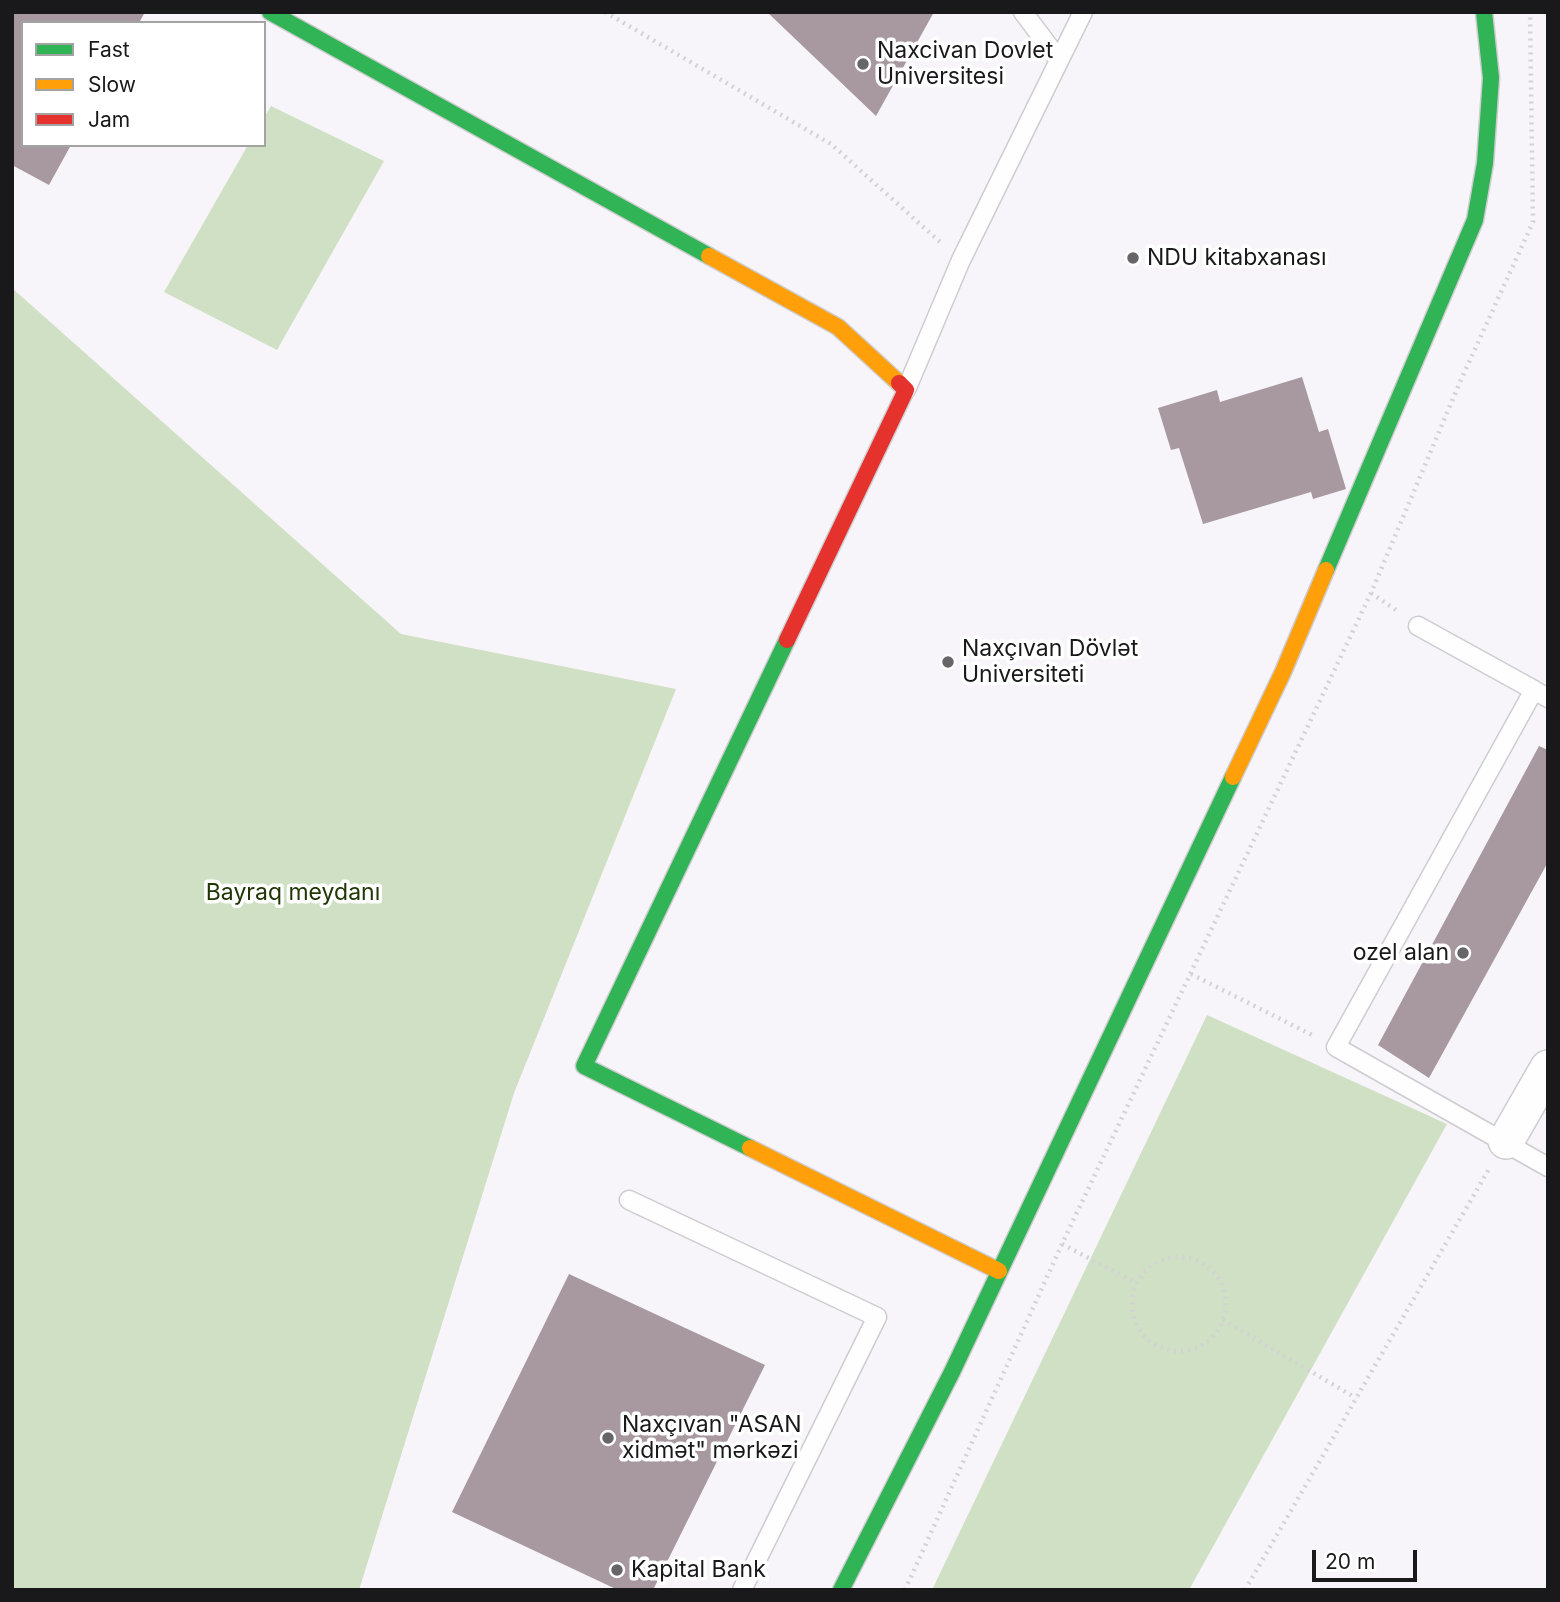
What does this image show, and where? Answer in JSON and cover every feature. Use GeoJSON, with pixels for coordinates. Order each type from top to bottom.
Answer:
{"type":"FeatureCollection","features":[{"type":"Feature","properties":{"kind":"street"},"geometry":{"type":"LineString","coordinates":[[270,12],[838,327],[906,390],[584,1066],[999,1271]]}},
{"type":"Feature","properties":{"kind":"street"},"geometry":{"type":"LineString","coordinates":[[841,1590],[952,1371],[1283,673],[1475,220],[1485,163],[1491,78],[1484,12]]}},
{"type":"Feature","properties":{"kind":"street"},"geometry":{"type":"LineString","coordinates":[[1506,1141],[1548,1068]]}},
{"type":"Feature","properties":{"kind":"lane"},"geometry":{"type":"LineString","coordinates":[[1023,12],[1059,60]]}},
{"type":"Feature","properties":{"kind":"lane"},"geometry":{"type":"LineString","coordinates":[[906,390],[961,260],[1083,12]]}},
{"type":"Feature","properties":{"kind":"lane"},"geometry":{"type":"LineString","coordinates":[[1418,626],[1541,694],[1336,1047],[1548,1167]]}},
{"type":"Feature","properties":{"kind":"lane"},"geometry":{"type":"LineString","coordinates":[[629,1200],[877,1317],[742,1590]]}},
{"type":"Feature","properties":{"kind":"path"},"geometry":{"type":"LineString","coordinates":[[605,12],[831,144],[961,260]]}},
{"type":"Feature","properties":{"kind":"path"},"geometry":{"type":"LineString","coordinates":[[1191,974],[1336,1047]]}},
{"type":"Feature","properties":{"kind":"path"},"geometry":{"type":"LineString","coordinates":[[1245,1590],[1506,1141]]}},
{"type":"Feature","properties":{"kind":"path"},"geometry":{"type":"LineString","coordinates":[[1062,1244],[1136,1283]]}},
{"type":"Feature","properties":{"kind":"path"},"geometry":{"type":"LineString","coordinates":[[1174,1257],[1190,1259],[1204,1265],[1216,1275],[1224,1289],[1226,1304],[1223,1320],[1216,1334],[1205,1344],[1191,1350],[1161,1348],[1147,1339],[1135,1320],[1132,1298],[1136,1283],[1146,1270],[1174,1257]]}},
{"type":"Feature","properties":{"kind":"path"},"geometry":{"type":"LineString","coordinates":[[1223,1320],[1356,1398]]}},
{"type":"Feature","properties":{"kind":"green space"},"geometry":{"type":"Polygon","coordinates":[[[271,106],[384,161],[277,350],[164,292],[247,147],[266,147],[266,115],[271,106]]]}},
{"type":"Feature","properties":{"kind":"green space","name":"Bayraq meydanı"},"geometry":{"type":"Polygon","coordinates":[[[12,288],[401,634],[676,689],[514,1093],[359,1590],[12,1590],[12,288]]]}},
{"type":"Feature","properties":{"kind":"green space"},"geometry":{"type":"Polygon","coordinates":[[[1207,1015],[1447,1124],[1189,1590],[932,1590],[1207,1015]]]}},
{"type":"Feature","properties":{"kind":"building"},"geometry":{"type":"Polygon","coordinates":[[[12,12],[145,12],[140,21],[21,21],[21,147],[70,147],[49,185],[12,165],[12,12]]]}},
{"type":"Feature","properties":{"kind":"building","name":"Naxcivan Dovlet Universitesi"},"geometry":{"type":"Polygon","coordinates":[[[767,12],[934,12],[876,116],[767,12]]]}},
{"type":"Feature","properties":{"kind":"building"},"geometry":{"type":"Polygon","coordinates":[[[1302,377],[1319,432],[1328,429],[1346,489],[1313,499],[1311,492],[1203,524],[1179,448],[1171,450],[1158,408],[1217,390],[1220,402],[1302,377]]]}},
{"type":"Feature","properties":{"kind":"building","name":"ozel alan"},"geometry":{"type":"Polygon","coordinates":[[[1539,746],[1548,750],[1548,862],[1429,1078],[1378,1045],[1539,746]]]}},
{"type":"Feature","properties":{"kind":"building","name":"Naxçıvan \"ASAN xidmət\" mərkəzi"},"geometry":{"type":"Polygon","coordinates":[[[569,1274],[765,1365],[653,1590],[618,1590],[452,1512],[569,1274]]]}},
{"type":"Feature","properties":{"kind":"traffic: fast"},"geometry":{"type":"LineString","coordinates":[[270,12],[709,256]]}},
{"type":"Feature","properties":{"kind":"traffic: fast"},"geometry":{"type":"LineString","coordinates":[[1326,570],[1475,220],[1485,163],[1491,78],[1484,12]]}},
{"type":"Feature","properties":{"kind":"traffic: fast"},"geometry":{"type":"LineString","coordinates":[[750,1148],[584,1066],[787,640]]}},
{"type":"Feature","properties":{"kind":"traffic: fast"},"geometry":{"type":"LineString","coordinates":[[841,1590],[952,1372],[1233,777]]}},
{"type":"Feature","properties":{"kind":"traffic: slow"},"geometry":{"type":"LineString","coordinates":[[709,256],[838,327],[899,383]]}},
{"type":"Feature","properties":{"kind":"traffic: slow"},"geometry":{"type":"LineString","coordinates":[[1233,777],[1283,672],[1326,570]]}},
{"type":"Feature","properties":{"kind":"traffic: slow"},"geometry":{"type":"LineString","coordinates":[[750,1148],[999,1271]]}},
{"type":"Feature","properties":{"kind":"traffic: jam"},"geometry":{"type":"LineString","coordinates":[[787,640],[906,390],[899,383]]}},
{"type":"Feature","properties":{"kind":"place","name":"Naxcivan Dovlet Universitesi"},"geometry":{"type":"Point","coordinates":[863,64]}},
{"type":"Feature","properties":{"kind":"place","name":"NDU kitabxanası"},"geometry":{"type":"Point","coordinates":[1133,258]}},
{"type":"Feature","properties":{"kind":"place","name":"Naxçıvan Dövlət Universiteti"},"geometry":{"type":"Point","coordinates":[948,662]}},
{"type":"Feature","properties":{"kind":"place","name":"ozel alan"},"geometry":{"type":"Point","coordinates":[1463,953]}},
{"type":"Feature","properties":{"kind":"place","name":"Naxçıvan \"ASAN xidmət\" mərkəzi"},"geometry":{"type":"Point","coordinates":[608,1438]}},
{"type":"Feature","properties":{"kind":"place","name":"Kapital Bank"},"geometry":{"type":"Point","coordinates":[617,1570]}}]}
